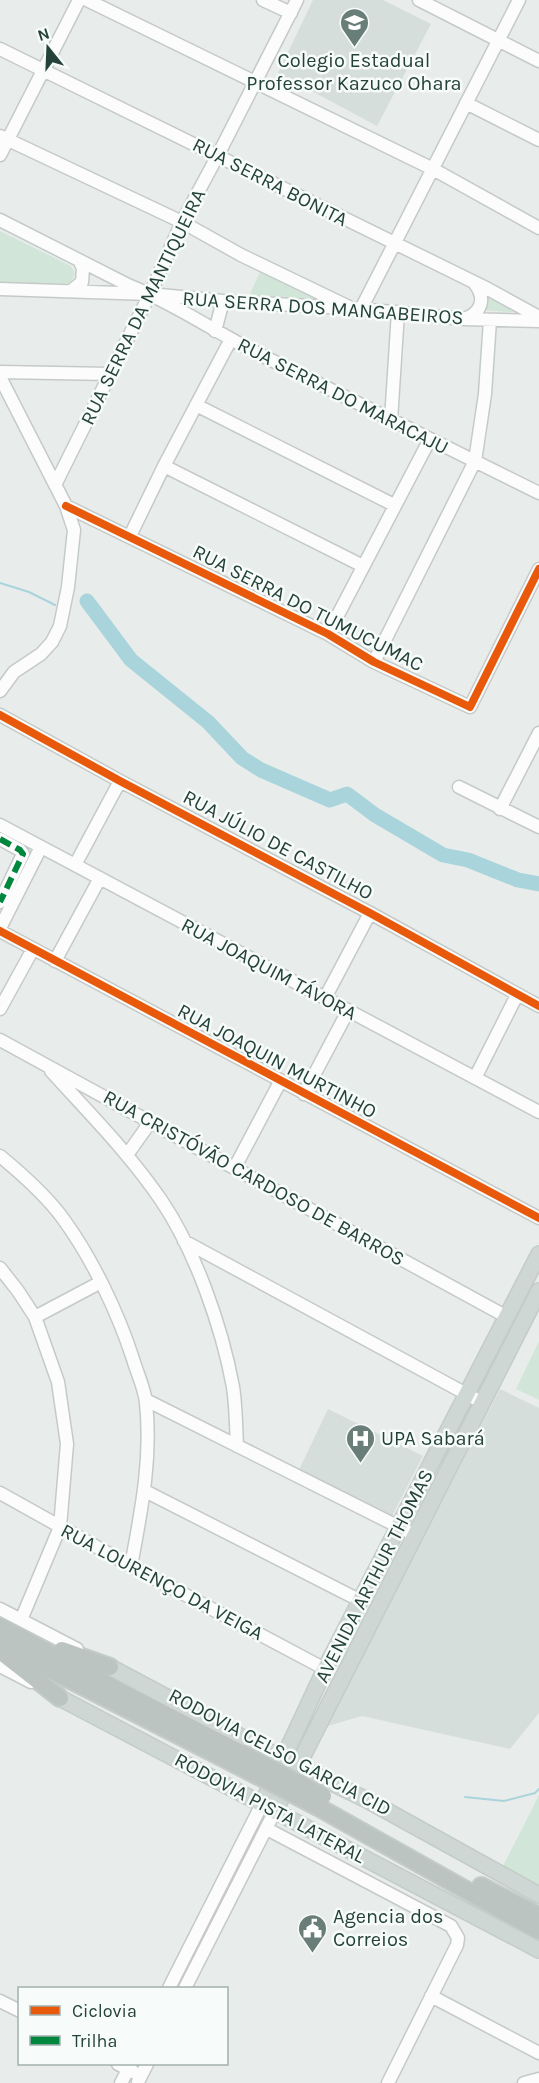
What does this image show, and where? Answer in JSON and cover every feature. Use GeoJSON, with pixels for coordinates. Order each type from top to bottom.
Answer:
{"type":"FeatureCollection","features":[{"type":"Feature","properties":{"kind":"highway","name":"RODOVIA CELSO GARCIA CID"},"geometry":{"type":"LineString","coordinates":[[0,1626],[20,1628],[121,1692],[238,1758],[539,1916]]}},
{"type":"Feature","properties":{"kind":"highway"},"geometry":{"type":"LineString","coordinates":[[20,1628],[110,1667]]}},
{"type":"Feature","properties":{"kind":"highway","name":"RODOVIA CELSO GARCIA CID"},"geometry":{"type":"LineString","coordinates":[[0,1644],[238,1758]]}},
{"type":"Feature","properties":{"kind":"highway"},"geometry":{"type":"LineString","coordinates":[[0,1650],[60,1698]]}},
{"type":"Feature","properties":{"kind":"highway","name":"RODOVIA CELSO GARCIA CID"},"geometry":{"type":"LineString","coordinates":[[320,1802],[539,1931]]}},
{"type":"Feature","properties":{"kind":"main road","name":"AVENIDA ARTHUR THOMAS"},"geometry":{"type":"LineString","coordinates":[[268,1807],[283,1759],[325,1669],[539,1254]]}},
{"type":"Feature","properties":{"kind":"main road","name":"AVENIDA ARTHUR THOMAS"},"geometry":{"type":"LineString","coordinates":[[268,1807],[297,1766],[539,1291]]}},
{"type":"Feature","properties":{"kind":"main road"},"geometry":{"type":"LineString","coordinates":[[342,1638],[346,1648],[354,1654]]}},
{"type":"Feature","properties":{"kind":"main road"},"geometry":{"type":"LineString","coordinates":[[110,1667],[283,1759],[379,1806],[539,1895]]}},
{"type":"Feature","properties":{"kind":"main road","name":"RODOVIA PISTA LATERAL"},"geometry":{"type":"LineString","coordinates":[[60,1698],[539,1950]]}},
{"type":"Feature","properties":{"kind":"street"},"geometry":{"type":"LineString","coordinates":[[0,155],[4,138],[43,71],[79,0]]}},
{"type":"Feature","properties":{"kind":"street"},"geometry":{"type":"LineString","coordinates":[[87,0],[433,169],[539,228]]}},
{"type":"Feature","properties":{"kind":"street"},"geometry":{"type":"LineString","coordinates":[[263,0],[291,13]]}},
{"type":"Feature","properties":{"kind":"street","name":"RUA SERRA DA MANTIQUEIRA"},"geometry":{"type":"LineString","coordinates":[[55,485],[150,294],[182,222],[219,155],[297,0]]}},
{"type":"Feature","properties":{"kind":"street"},"geometry":{"type":"LineString","coordinates":[[419,0],[539,61]]}},
{"type":"Feature","properties":{"kind":"street"},"geometry":{"type":"LineString","coordinates":[[4,138],[182,222],[241,255],[357,309],[433,169],[519,0]]}},
{"type":"Feature","properties":{"kind":"street","name":"RUA SERRA BONITA"},"geometry":{"type":"LineString","coordinates":[[0,49],[219,155],[475,284],[539,319]]}},
{"type":"Feature","properties":{"kind":"street"},"geometry":{"type":"LineString","coordinates":[[466,103],[539,140]]}},
{"type":"Feature","properties":{"kind":"street"},"geometry":{"type":"LineString","coordinates":[[0,220],[150,294]]}},
{"type":"Feature","properties":{"kind":"street"},"geometry":{"type":"LineString","coordinates":[[71,291],[82,282],[83,268],[79,260]]}},
{"type":"Feature","properties":{"kind":"street"},"geometry":{"type":"LineString","coordinates":[[464,319],[475,314],[482,302],[480,290],[475,284]]}},
{"type":"Feature","properties":{"kind":"street","name":"RUA SERRA DOS MANGABEIROS"},"geometry":{"type":"LineString","coordinates":[[0,289],[150,294],[464,319],[539,319]]}},
{"type":"Feature","properties":{"kind":"street","name":"RUA SERRA DO MARACAJU"},"geometry":{"type":"LineString","coordinates":[[150,294],[215,331],[539,493]]}},
{"type":"Feature","properties":{"kind":"street"},"geometry":{"type":"LineString","coordinates":[[215,331],[223,301]]}},
{"type":"Feature","properties":{"kind":"street"},"geometry":{"type":"LineString","coordinates":[[390,420],[398,312]]}},
{"type":"Feature","properties":{"kind":"street"},"geometry":{"type":"LineString","coordinates":[[374,662],[475,461],[485,394],[490,320]]}},
{"type":"Feature","properties":{"kind":"street"},"geometry":{"type":"LineString","coordinates":[[130,536],[231,339]]}},
{"type":"Feature","properties":{"kind":"street"},"geometry":{"type":"LineString","coordinates":[[0,692],[14,672],[41,654],[52,642],[60,626],[68,587],[74,530],[66,506],[0,374],[111,374]]}},
{"type":"Feature","properties":{"kind":"street"},"geometry":{"type":"LineString","coordinates":[[0,399],[16,408]]}},
{"type":"Feature","properties":{"kind":"street"},"geometry":{"type":"LineString","coordinates":[[196,405],[394,505]]}},
{"type":"Feature","properties":{"kind":"street"},"geometry":{"type":"LineString","coordinates":[[328,634],[430,440]]}},
{"type":"Feature","properties":{"kind":"street"},"geometry":{"type":"LineString","coordinates":[[164,466],[363,566]]}},
{"type":"Feature","properties":{"kind":"street","name":"RUA SERRA DO TUMUCUMAC"},"geometry":{"type":"LineString","coordinates":[[66,506],[328,634],[374,662],[470,707],[538,572]]}},
{"type":"Feature","properties":{"kind":"street"},"geometry":{"type":"LineString","coordinates":[[0,673],[14,672]]}},
{"type":"Feature","properties":{"kind":"street","name":"RUA JÚLIO DE CASTILHO"},"geometry":{"type":"LineString","coordinates":[[0,692],[5,717],[539,1006]]}},
{"type":"Feature","properties":{"kind":"street"},"geometry":{"type":"LineString","coordinates":[[500,809],[539,733]]}},
{"type":"Feature","properties":{"kind":"street"},"geometry":{"type":"LineString","coordinates":[[75,865],[120,781]]}},
{"type":"Feature","properties":{"kind":"street"},"geometry":{"type":"LineString","coordinates":[[459,787],[539,828]]}},
{"type":"Feature","properties":{"kind":"street","name":"RUA JOAQUIM TÁVORA"},"geometry":{"type":"LineString","coordinates":[[0,825],[539,1112]]}},
{"type":"Feature","properties":{"kind":"street"},"geometry":{"type":"LineString","coordinates":[[0,839],[23,854],[0,930]]}},
{"type":"Feature","properties":{"kind":"street"},"geometry":{"type":"LineString","coordinates":[[0,902],[13,889],[41,847]]}},
{"type":"Feature","properties":{"kind":"street"},"geometry":{"type":"LineString","coordinates":[[55,961],[100,878]]}},
{"type":"Feature","properties":{"kind":"street"},"geometry":{"type":"LineString","coordinates":[[325,998],[370,913]]}},
{"type":"Feature","properties":{"kind":"street","name":"RUA JOAQUIN MURTINHO"},"geometry":{"type":"LineString","coordinates":[[0,930],[280,1082],[539,1218]]}},
{"type":"Feature","properties":{"kind":"street"},"geometry":{"type":"LineString","coordinates":[[0,1009],[33,949]]}},
{"type":"Feature","properties":{"kind":"street"},"geometry":{"type":"LineString","coordinates":[[475,1078],[517,995]]}},
{"type":"Feature","properties":{"kind":"street"},"geometry":{"type":"LineString","coordinates":[[303,1094],[348,1011]]}},
{"type":"Feature","properties":{"kind":"street","name":"RUA CRISTÓVÃO CARDOSO DE BARROS"},"geometry":{"type":"LineString","coordinates":[[0,1040],[507,1317]]}},
{"type":"Feature","properties":{"kind":"street"},"geometry":{"type":"LineString","coordinates":[[44,1064],[127,1155],[162,1201],[184,1241],[221,1336],[233,1388],[237,1446]]}},
{"type":"Feature","properties":{"kind":"street"},"geometry":{"type":"LineString","coordinates":[[235,1167],[280,1082]]}},
{"type":"Feature","properties":{"kind":"street"},"geometry":{"type":"LineString","coordinates":[[127,1155],[151,1121]]}},
{"type":"Feature","properties":{"kind":"street"},"geometry":{"type":"LineString","coordinates":[[0,1156],[26,1177],[64,1220],[101,1282],[123,1328],[146,1400],[148,1439],[145,1491],[131,1566]]}},
{"type":"Feature","properties":{"kind":"street"},"geometry":{"type":"LineString","coordinates":[[184,1241],[483,1403]]}},
{"type":"Feature","properties":{"kind":"street"},"geometry":{"type":"LineString","coordinates":[[0,1268],[34,1317],[58,1382],[67,1444],[60,1527],[20,1628],[0,1609]]}},
{"type":"Feature","properties":{"kind":"street"},"geometry":{"type":"LineString","coordinates":[[34,1317],[101,1282]]}},
{"type":"Feature","properties":{"kind":"street"},"geometry":{"type":"LineString","coordinates":[[146,1400],[415,1535]]}},
{"type":"Feature","properties":{"kind":"street"},"geometry":{"type":"LineString","coordinates":[[145,1491],[361,1601]]}},
{"type":"Feature","properties":{"kind":"street","name":"RUA LOURENÇO DA VEIGA"},"geometry":{"type":"LineString","coordinates":[[0,1493],[131,1566],[325,1669]]}},
{"type":"Feature","properties":{"kind":"street","name":"RODOVIA PISTA LATERAL"},"geometry":{"type":"LineString","coordinates":[[0,1666],[60,1698]]}},
{"type":"Feature","properties":{"kind":"street"},"geometry":{"type":"LineString","coordinates":[[186,1987],[267,1828],[268,1807]]}},
{"type":"Feature","properties":{"kind":"street"},"geometry":{"type":"LineString","coordinates":[[170,1987],[268,1807]]}},
{"type":"Feature","properties":{"kind":"street"},"geometry":{"type":"LineString","coordinates":[[267,1828],[452,1926],[458,1938],[457,1945],[388,2083]]}},
{"type":"Feature","properties":{"kind":"street"},"geometry":{"type":"LineString","coordinates":[[431,1996],[539,2053]]}},
{"type":"Feature","properties":{"kind":"street"},"geometry":{"type":"LineString","coordinates":[[0,2001],[18,2010]]}},
{"type":"Feature","properties":{"kind":"street"},"geometry":{"type":"LineString","coordinates":[[126,2065],[139,2079],[146,2065]]}},
{"type":"Feature","properties":{"kind":"street"},"geometry":{"type":"LineString","coordinates":[[121,2083],[126,2065]]}},
{"type":"Feature","properties":{"kind":"street"},"geometry":{"type":"LineString","coordinates":[[524,2083],[539,2079]]}},
{"type":"Feature","properties":{"kind":"shaded area","name":"Colegio Estadual Professor Kazuco Ohara"},"geometry":{"type":"Polygon","coordinates":[[[313,0],[383,0],[431,24],[377,126],[278,73],[313,0]]]}},
{"type":"Feature","properties":{"kind":"shaded area"},"geometry":{"type":"Polygon","coordinates":[[[500,1389],[539,1408],[539,1713],[510,1749],[362,1716],[321,1728],[376,1630],[500,1389]]]}},
{"type":"Feature","properties":{"kind":"shaded area","name":"UPA Sabará"},"geometry":{"type":"Polygon","coordinates":[[[328,1409],[423,1456],[391,1518],[298,1472],[328,1409]]]}},
{"type":"Feature","properties":{"kind":"green space"},"geometry":{"type":"Polygon","coordinates":[[[0,231],[71,266],[75,274],[71,282],[64,284],[0,282],[0,231]]]}},
{"type":"Feature","properties":{"kind":"green space"},"geometry":{"type":"Polygon","coordinates":[[[260,272],[333,304],[248,298],[260,272]]]}},
{"type":"Feature","properties":{"kind":"green space"},"geometry":{"type":"Polygon","coordinates":[[[486,294],[524,313],[481,310],[486,294]]]}},
{"type":"Feature","properties":{"kind":"green space"},"geometry":{"type":"Polygon","coordinates":[[[539,1341],[539,1400],[516,1389],[539,1341]]]}},
{"type":"Feature","properties":{"kind":"green space"},"geometry":{"type":"Polygon","coordinates":[[[539,1795],[539,1885],[503,1866],[539,1795]]]}},
{"type":"Feature","properties":{"kind":"waterway"},"geometry":{"type":"LineString","coordinates":[[0,583],[29,592],[55,605]]}},
{"type":"Feature","properties":{"kind":"waterway"},"geometry":{"type":"LineString","coordinates":[[87,601],[131,660],[208,722],[242,758],[261,770],[330,800],[347,794],[375,815],[443,855],[468,860],[518,880],[539,884]]}},
{"type":"Feature","properties":{"kind":"waterway"},"geometry":{"type":"LineString","coordinates":[[465,1797],[504,1801],[535,1793],[539,1789]]}},
{"type":"Feature","properties":{"kind":"marked path"},"geometry":{"type":"LineString","coordinates":[[0,839],[23,854],[0,902]]}},
{"type":"Feature","properties":{"kind":"cycle path"},"geometry":{"type":"LineString","coordinates":[[66,506],[328,634],[374,662],[470,707],[539,569]]}},
{"type":"Feature","properties":{"kind":"cycle path"},"geometry":{"type":"LineString","coordinates":[[0,715],[539,1006]]}},
{"type":"Feature","properties":{"kind":"cycle path"},"geometry":{"type":"LineString","coordinates":[[0,931],[539,1218]]}},
{"type":"Feature","properties":{"kind":"place","name":"Colegio Estadual Professor Kazuco Ohara"},"geometry":{"type":"Point","coordinates":[354,48]}},
{"type":"Feature","properties":{"kind":"place","name":"UPA Sabará"},"geometry":{"type":"Point","coordinates":[360,1464]}},
{"type":"Feature","properties":{"kind":"place","name":"Agencia dos Correios"},"geometry":{"type":"Point","coordinates":[312,1954]}}]}
